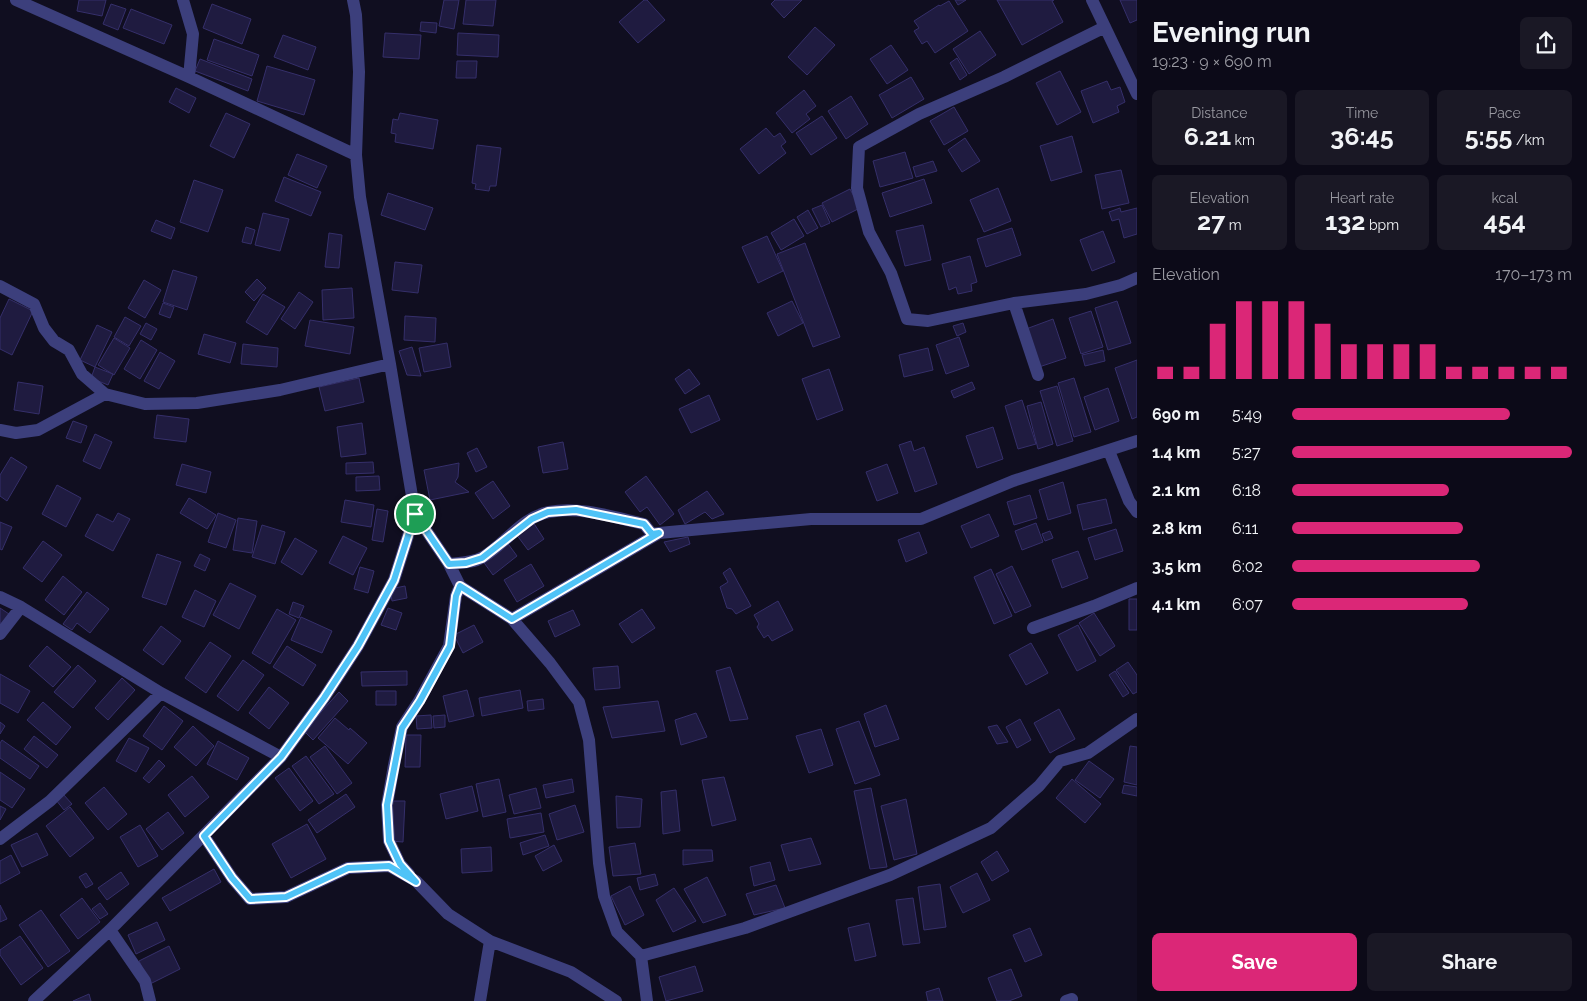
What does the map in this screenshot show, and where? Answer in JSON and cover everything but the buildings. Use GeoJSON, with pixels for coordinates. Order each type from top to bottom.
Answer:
{"type":"FeatureCollection","features":[{"type":"Feature","properties":{"kind":"street"},"geometry":{"type":"LineString","coordinates":[[16,0],[189,77],[356,155]]}},
{"type":"Feature","properties":{"kind":"street"},"geometry":{"type":"LineString","coordinates":[[183,0],[193,34],[189,77]]}},
{"type":"Feature","properties":{"kind":"street"},"geometry":{"type":"LineString","coordinates":[[353,0],[356,14],[359,72],[356,155],[360,197],[415,514],[449,564],[460,586],[512,619],[550,663],[579,702],[589,740],[599,863],[604,896],[618,932],[641,956],[647,1001]]}},
{"type":"Feature","properties":{"kind":"street"},"geometry":{"type":"LineString","coordinates":[[1092,0],[1137,94]]}},
{"type":"Feature","properties":{"kind":"street"},"geometry":{"type":"LineString","coordinates":[[1105,27],[1004,77],[920,114],[858,147],[857,188],[869,232],[891,273],[908,319],[928,321],[1014,302],[1086,294],[1121,285],[1137,278]]}},
{"type":"Feature","properties":{"kind":"street"},"geometry":{"type":"LineString","coordinates":[[0,286],[34,304],[44,328],[54,341],[69,350],[82,374],[105,394],[145,404],[197,403],[280,390],[390,364]]}},
{"type":"Feature","properties":{"kind":"street"},"geometry":{"type":"LineString","coordinates":[[1014,302],[1038,375]]}},
{"type":"Feature","properties":{"kind":"street"},"geometry":{"type":"LineString","coordinates":[[0,430],[16,433],[38,430],[105,394]]}},
{"type":"Feature","properties":{"kind":"street"},"geometry":{"type":"LineString","coordinates":[[449,564],[466,563],[482,558],[532,519],[548,512],[576,510],[606,515],[644,524],[652,534],[811,519],[921,520],[1013,482],[1137,441]]}},
{"type":"Feature","properties":{"kind":"street"},"geometry":{"type":"LineString","coordinates":[[1109,451],[1130,501],[1137,512]]}},
{"type":"Feature","properties":{"kind":"street"},"geometry":{"type":"LineString","coordinates":[[34,1001],[110,930],[281,757],[324,698],[358,646],[394,580],[415,514]]}},
{"type":"Feature","properties":{"kind":"street"},"geometry":{"type":"LineString","coordinates":[[512,619],[659,533]]}},
{"type":"Feature","properties":{"kind":"street"},"geometry":{"type":"LineString","coordinates":[[460,586],[456,596],[450,646],[420,701],[402,728],[387,805],[389,841],[400,864],[448,914],[490,941],[571,972],[616,1001]]}},
{"type":"Feature","properties":{"kind":"street"},"geometry":{"type":"LineString","coordinates":[[1033,628],[1137,588]]}},
{"type":"Feature","properties":{"kind":"street"},"geometry":{"type":"LineString","coordinates":[[0,597],[21,607],[161,693],[281,757]]}},
{"type":"Feature","properties":{"kind":"street"},"geometry":{"type":"LineString","coordinates":[[0,634],[21,607]]}},
{"type":"Feature","properties":{"kind":"street"},"geometry":{"type":"LineString","coordinates":[[0,839],[50,801],[161,693]]}},
{"type":"Feature","properties":{"kind":"street"},"geometry":{"type":"LineString","coordinates":[[641,956],[745,928],[890,876],[991,828],[1039,786],[1060,761],[1088,754],[1137,719]]}},
{"type":"Feature","properties":{"kind":"street"},"geometry":{"type":"LineString","coordinates":[[204,836],[232,878],[250,899],[286,897],[348,868],[389,866],[416,882]]}},
{"type":"Feature","properties":{"kind":"street"},"geometry":{"type":"LineString","coordinates":[[110,930],[145,981],[150,1001]]}},
{"type":"Feature","properties":{"kind":"street"},"geometry":{"type":"LineString","coordinates":[[480,1001],[490,941]]}},
{"type":"Feature","properties":{"kind":"route"},"geometry":{"type":"LineString","coordinates":[[576,510],[606,515],[644,524],[652,534],[659,533],[512,619],[460,586],[456,596],[450,646],[420,701],[402,728],[387,805],[389,841],[400,864],[416,882],[389,866],[348,868],[286,897],[250,899],[232,878],[204,836],[281,757],[324,698],[358,646],[394,580],[415,514],[449,564],[466,563],[482,558],[532,519],[548,512],[576,510]]}}]}
